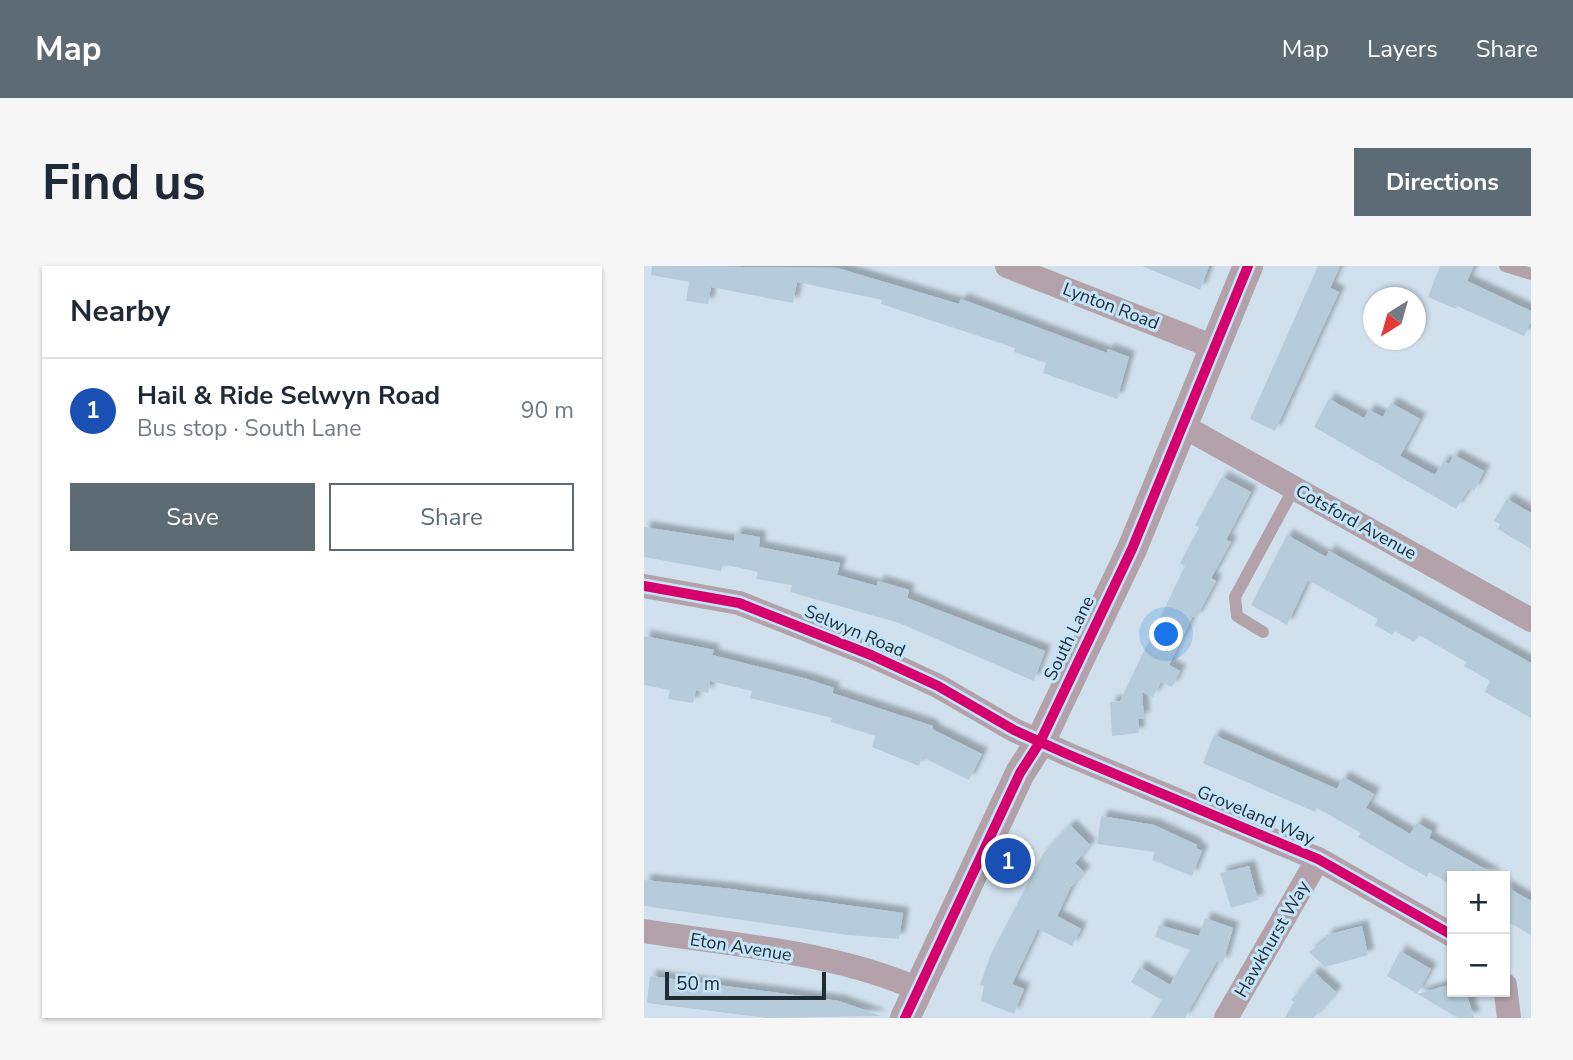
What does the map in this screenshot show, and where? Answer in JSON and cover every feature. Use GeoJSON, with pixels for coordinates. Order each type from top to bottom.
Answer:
{"type":"FeatureCollection","features":[{"type":"Feature","properties":{"kind":"street","name":"Lynton Road"},"geometry":{"type":"LineString","coordinates":[[1007,266],[1214,347]]}},
{"type":"Feature","properties":{"kind":"street","name":"South Lane"},"geometry":{"type":"LineString","coordinates":[[905,1018],[1020,773],[1040,742],[1131,551],[1248,266]]}},
{"type":"Feature","properties":{"kind":"street","name":"Cotsford Avenue"},"geometry":{"type":"LineString","coordinates":[[1181,425],[1531,620]]}},
{"type":"Feature","properties":{"kind":"street","name":"Selwyn Road"},"geometry":{"type":"LineString","coordinates":[[644,586],[739,603],[871,655],[938,686],[1040,742]]}},
{"type":"Feature","properties":{"kind":"street","name":"Groveland Way"},"geometry":{"type":"LineString","coordinates":[[1040,742],[1318,859],[1450,934]]}},
{"type":"Feature","properties":{"kind":"street","name":"Hawkhurst Way"},"geometry":{"type":"LineString","coordinates":[[1226,1018],[1318,859]]}},
{"type":"Feature","properties":{"kind":"street","name":"Eton Avenue"},"geometry":{"type":"LineString","coordinates":[[644,931],[844,964],[889,975],[918,989]]}},
{"type":"Feature","properties":{"kind":"street"},"geometry":{"type":"LineString","coordinates":[[1506,997],[1509,1018]]}},
{"type":"Feature","properties":{"kind":"lane"},"geometry":{"type":"LineString","coordinates":[[1505,266],[1531,274]]}},
{"type":"Feature","properties":{"kind":"lane"},"geometry":{"type":"LineString","coordinates":[[1263,632],[1237,616],[1235,597],[1294,488]]}},
{"type":"Feature","properties":{"kind":"building"},"geometry":{"type":"Polygon","coordinates":[[[652,266],[837,268],[959,304],[961,299],[1107,353],[1108,349],[1129,357],[1117,399],[1043,373],[1046,363],[1014,352],[1015,348],[881,304],[882,300],[797,282],[793,303],[711,287],[708,304],[686,301],[689,282],[651,275],[652,266]]]}},
{"type":"Feature","properties":{"kind":"building"},"geometry":{"type":"Polygon","coordinates":[[[1142,266],[1209,266],[1200,290],[1142,266]]]}},
{"type":"Feature","properties":{"kind":"building"},"geometry":{"type":"Polygon","coordinates":[[[1318,266],[1340,266],[1330,288],[1339,292],[1275,431],[1250,419],[1318,266]]]}},
{"type":"Feature","properties":{"kind":"building"},"geometry":{"type":"Polygon","coordinates":[[[1440,266],[1474,266],[1467,281],[1531,311],[1531,322],[1524,336],[1457,306],[1456,309],[1428,297],[1440,266]]]}},
{"type":"Feature","properties":{"kind":"building"},"geometry":{"type":"Polygon","coordinates":[[[1329,399],[1364,418],[1369,410],[1383,417],[1391,403],[1420,419],[1400,456],[1435,475],[1443,461],[1449,464],[1454,455],[1484,471],[1474,491],[1469,488],[1456,509],[1314,427],[1329,399]]]}},
{"type":"Feature","properties":{"kind":"building"},"geometry":{"type":"Polygon","coordinates":[[[1222,477],[1251,492],[1226,540],[1231,542],[1211,578],[1216,581],[1196,618],[1193,616],[1169,665],[1180,671],[1172,687],[1161,682],[1153,697],[1142,692],[1144,718],[1138,719],[1139,733],[1112,736],[1110,702],[1120,701],[1185,566],[1180,563],[1199,528],[1195,525],[1222,477]]]}},
{"type":"Feature","properties":{"kind":"building"},"geometry":{"type":"Polygon","coordinates":[[[1507,499],[1531,513],[1531,549],[1498,529],[1500,524],[1494,521],[1507,499]]]}},
{"type":"Feature","properties":{"kind":"building"},"geometry":{"type":"Polygon","coordinates":[[[644,527],[734,541],[735,533],[760,537],[759,547],[840,563],[837,575],[877,586],[878,581],[909,590],[907,598],[1045,651],[1034,681],[899,623],[790,592],[792,585],[756,579],[758,572],[722,564],[721,571],[644,557],[644,527]]]}},
{"type":"Feature","properties":{"kind":"building"},"geometry":{"type":"Polygon","coordinates":[[[1287,535],[1326,557],[1329,551],[1531,663],[1531,718],[1485,692],[1490,681],[1464,666],[1466,662],[1419,635],[1414,642],[1395,631],[1392,635],[1375,625],[1378,619],[1308,580],[1287,625],[1251,605],[1287,535]]]}},
{"type":"Feature","properties":{"kind":"building"},"geometry":{"type":"Polygon","coordinates":[[[644,636],[714,650],[712,655],[834,688],[832,693],[933,726],[932,729],[982,754],[969,780],[922,757],[919,766],[872,747],[875,736],[831,722],[832,718],[750,698],[752,691],[710,681],[708,693],[696,690],[693,703],[668,699],[670,690],[644,685],[644,636]]]}},
{"type":"Feature","properties":{"kind":"building"},"geometry":{"type":"Polygon","coordinates":[[[1214,735],[1337,789],[1343,777],[1374,794],[1366,808],[1410,834],[1417,823],[1432,831],[1429,838],[1488,871],[1447,871],[1447,882],[1429,872],[1427,877],[1358,837],[1361,833],[1317,808],[1315,812],[1203,763],[1214,735]]]}},
{"type":"Feature","properties":{"kind":"building"},"geometry":{"type":"Polygon","coordinates":[[[1101,816],[1154,825],[1197,845],[1196,848],[1202,851],[1192,876],[1152,860],[1155,852],[1097,844],[1101,816]]]}},
{"type":"Feature","properties":{"kind":"building"},"geometry":{"type":"Polygon","coordinates":[[[1070,825],[1090,845],[1075,863],[1084,872],[1071,887],[1057,916],[1081,929],[1072,946],[1038,929],[1012,984],[1024,989],[1014,1014],[981,1001],[984,986],[980,985],[991,954],[1043,854],[1070,825]]]}},
{"type":"Feature","properties":{"kind":"building"},"geometry":{"type":"Polygon","coordinates":[[[1249,866],[1258,900],[1231,908],[1220,873],[1249,866]]]}},
{"type":"Feature","properties":{"kind":"building"},"geometry":{"type":"Polygon","coordinates":[[[644,880],[903,913],[899,939],[848,935],[644,906],[644,880]]]}},
{"type":"Feature","properties":{"kind":"building"},"geometry":{"type":"Polygon","coordinates":[[[1510,889],[1531,901],[1531,935],[1510,923],[1510,889]]]}},
{"type":"Feature","properties":{"kind":"building"},"geometry":{"type":"Polygon","coordinates":[[[1205,918],[1233,928],[1223,963],[1217,961],[1185,1018],[1151,1018],[1162,1000],[1131,982],[1140,967],[1170,985],[1190,950],[1155,937],[1159,925],[1199,936],[1205,918]]]}},
{"type":"Feature","properties":{"kind":"building"},"geometry":{"type":"Polygon","coordinates":[[[1362,926],[1368,955],[1325,967],[1309,952],[1327,939],[1326,935],[1362,926]]]}},
{"type":"Feature","properties":{"kind":"building"},"geometry":{"type":"Polygon","coordinates":[[[1400,951],[1431,969],[1417,994],[1387,976],[1400,951]]]}},
{"type":"Feature","properties":{"kind":"building"},"geometry":{"type":"Polygon","coordinates":[[[1314,972],[1336,992],[1313,1018],[1285,1018],[1294,1002],[1291,1000],[1314,972]]]}},
{"type":"Feature","properties":{"kind":"building"},"geometry":{"type":"Polygon","coordinates":[[[650,976],[839,1001],[881,1016],[766,1018],[647,1003],[650,976]]]}},
{"type":"Feature","properties":{"kind":"building"},"geometry":{"type":"Polygon","coordinates":[[[1447,985],[1447,997],[1468,997],[1474,1018],[1458,1018],[1417,994],[1447,985]]]}},
{"type":"Feature","properties":{"kind":"cycle path"},"geometry":{"type":"LineString","coordinates":[[905,1018],[1020,773],[1040,742],[1132,549],[1248,266]]}},
{"type":"Feature","properties":{"kind":"cycle path"},"geometry":{"type":"LineString","coordinates":[[644,586],[739,603],[871,655],[938,686],[1014,730],[1318,859],[1450,934]]}},
{"type":"Feature","properties":{"kind":"place","name":"Hail & Ride Selwyn Road"},"geometry":{"type":"Point","coordinates":[1008,861]}}]}
